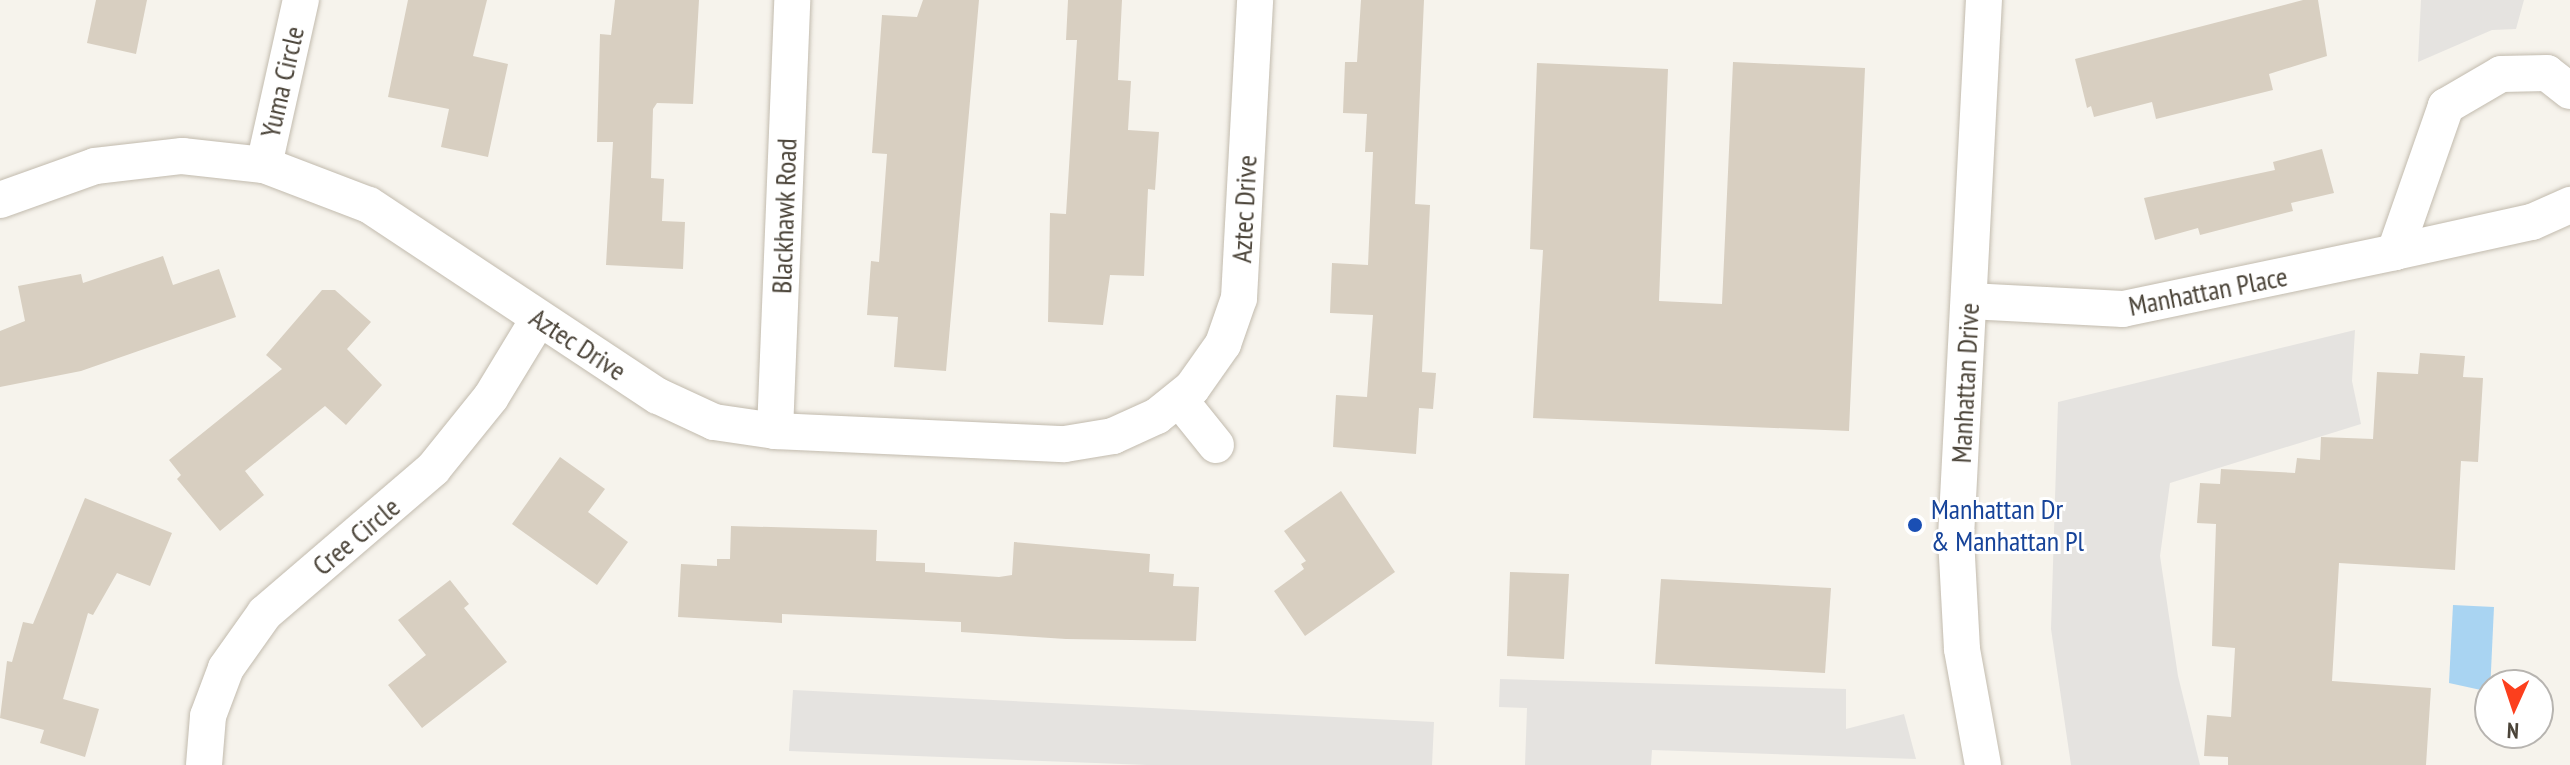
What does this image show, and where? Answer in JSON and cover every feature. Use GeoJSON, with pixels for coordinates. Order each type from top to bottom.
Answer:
{"type":"FeatureCollection","features":[{"type":"Feature","properties":{"kind":"street","name":"Yuma Circle"},"geometry":{"type":"LineString","coordinates":[[264,165],[301,0]]}},
{"type":"Feature","properties":{"kind":"street","name":"Blackhawk Road"},"geometry":{"type":"LineString","coordinates":[[775,431],[792,0]]}},
{"type":"Feature","properties":{"kind":"street","name":"Aztec Drive"},"geometry":{"type":"LineString","coordinates":[[0,200],[95,166],[182,156],[264,165],[369,205],[658,396],[714,422],[775,431],[1065,444],[1113,436],[1157,416],[1179,399],[1223,344],[1239,298],[1255,0]]}},
{"type":"Feature","properties":{"kind":"street","name":"Manhattan Drive"},"geometry":{"type":"LineString","coordinates":[[1983,765],[1962,649],[1956,537],[1984,0]]}},
{"type":"Feature","properties":{"kind":"street"},"geometry":{"type":"LineString","coordinates":[[2395,252],[2446,106],[2501,74],[2547,73],[2570,91]]}},
{"type":"Feature","properties":{"kind":"street","name":"Manhattan Place"},"geometry":{"type":"LineString","coordinates":[[1969,301],[2123,309],[2532,222],[2570,205]]}},
{"type":"Feature","properties":{"kind":"street","name":"Cree Circle"},"geometry":{"type":"LineString","coordinates":[[204,765],[208,716],[226,668],[265,613],[433,469],[491,397],[539,318]]}},
{"type":"Feature","properties":{"kind":"street"},"geometry":{"type":"LineString","coordinates":[[1179,399],[1216,445]]}},
{"type":"Feature","properties":{"kind":"shaded area"},"geometry":{"type":"Polygon","coordinates":[[[2421,0],[2524,0],[2516,29],[2492,30],[2418,62],[2421,0]]]}},
{"type":"Feature","properties":{"kind":"shaded area"},"geometry":{"type":"Polygon","coordinates":[[[2355,330],[2352,381],[2361,424],[2170,483],[2160,556],[2178,676],[2200,765],[2071,765],[2051,629],[2058,402],[2355,330]]]}},
{"type":"Feature","properties":{"kind":"shaded area"},"geometry":{"type":"Polygon","coordinates":[[[1500,679],[1846,689],[1846,729],[1904,714],[1916,759],[1652,750],[1651,765],[1525,765],[1527,708],[1499,707],[1500,679]]]}},
{"type":"Feature","properties":{"kind":"shaded area"},"geometry":{"type":"Polygon","coordinates":[[[793,690],[1434,722],[1432,765],[1147,765],[789,751],[793,690]]]}},
{"type":"Feature","properties":{"kind":"water"},"geometry":{"type":"Polygon","coordinates":[[[2453,605],[2494,607],[2491,669],[2474,669],[2474,688],[2449,683],[2453,605]]]}},
{"type":"Feature","properties":{"kind":"building"},"geometry":{"type":"Polygon","coordinates":[[[96,0],[147,0],[136,54],[87,43],[96,0]]]}},
{"type":"Feature","properties":{"kind":"building"},"geometry":{"type":"Polygon","coordinates":[[[408,0],[487,0],[473,56],[508,64],[488,157],[441,147],[449,109],[388,97],[408,0]]]}},
{"type":"Feature","properties":{"kind":"building"},"geometry":{"type":"Polygon","coordinates":[[[615,0],[699,0],[693,104],[657,103],[653,109],[651,178],[664,179],[662,221],[685,222],[683,269],[606,265],[613,142],[597,142],[600,34],[611,35],[615,0]]]}},
{"type":"Feature","properties":{"kind":"building"},"geometry":{"type":"Polygon","coordinates":[[[923,0],[979,0],[946,371],[894,367],[898,317],[867,315],[871,261],[879,262],[887,154],[872,153],[882,15],[917,17],[923,0]]]}},
{"type":"Feature","properties":{"kind":"building"},"geometry":{"type":"Polygon","coordinates":[[[1068,0],[1122,0],[1118,80],[1131,81],[1128,130],[1159,132],[1155,190],[1148,189],[1144,276],[1110,275],[1103,325],[1048,322],[1050,213],[1066,214],[1077,40],[1066,40],[1068,0]]]}},
{"type":"Feature","properties":{"kind":"building"},"geometry":{"type":"Polygon","coordinates":[[[1361,0],[1424,0],[1415,204],[1430,205],[1422,372],[1436,373],[1433,409],[1419,408],[1416,454],[1333,447],[1336,395],[1367,397],[1373,315],[1330,313],[1332,263],[1368,265],[1373,152],[1365,152],[1367,114],[1343,113],[1345,62],[1357,62],[1361,0]]]}},
{"type":"Feature","properties":{"kind":"building"},"geometry":{"type":"Polygon","coordinates":[[[2303,0],[2318,0],[2327,56],[2269,74],[2273,90],[2156,119],[2152,102],[2094,117],[2091,106],[2087,108],[2075,59],[2303,0]]]}},
{"type":"Feature","properties":{"kind":"building"},"geometry":{"type":"Polygon","coordinates":[[[1733,62],[1865,68],[1849,431],[1533,418],[1543,250],[1530,249],[1537,63],[1668,69],[1659,301],[1722,304],[1733,62]]]}},
{"type":"Feature","properties":{"kind":"building"},"geometry":{"type":"Polygon","coordinates":[[[2322,149],[2334,193],[2291,203],[2293,211],[2200,235],[2198,228],[2155,240],[2144,198],[2275,170],[2273,162],[2322,149]]]}},
{"type":"Feature","properties":{"kind":"building"},"geometry":{"type":"Polygon","coordinates":[[[163,256],[173,285],[219,269],[236,317],[81,371],[0,387],[0,331],[25,321],[18,286],[81,274],[83,283],[163,256]]]}},
{"type":"Feature","properties":{"kind":"building"},"geometry":{"type":"Polygon","coordinates":[[[322,290],[335,290],[371,322],[347,349],[382,385],[346,425],[325,406],[245,471],[264,495],[220,531],[177,479],[181,475],[169,460],[282,369],[266,355],[322,290]]]}},
{"type":"Feature","properties":{"kind":"building"},"geometry":{"type":"Polygon","coordinates":[[[2420,353],[2465,356],[2463,377],[2483,378],[2478,462],[2461,461],[2455,570],[2339,563],[2332,681],[2431,688],[2426,765],[2228,765],[2228,757],[2204,756],[2207,715],[2231,717],[2235,648],[2212,646],[2216,524],[2197,523],[2200,483],[2220,484],[2221,469],[2295,473],[2297,458],[2320,460],[2321,437],[2373,439],[2377,372],[2418,374],[2420,353]]]}},
{"type":"Feature","properties":{"kind":"building"},"geometry":{"type":"Polygon","coordinates":[[[560,457],[605,489],[588,512],[628,542],[597,585],[512,524],[560,457]]]}},
{"type":"Feature","properties":{"kind":"building"},"geometry":{"type":"Polygon","coordinates":[[[1341,491],[1395,572],[1305,636],[1274,591],[1304,569],[1301,564],[1306,561],[1284,531],[1341,491]]]}},
{"type":"Feature","properties":{"kind":"building"},"geometry":{"type":"Polygon","coordinates":[[[85,498],[172,533],[150,586],[117,573],[93,615],[88,613],[63,699],[99,709],[85,757],[40,743],[44,730],[0,718],[7,661],[12,662],[23,622],[33,624],[85,498]]]}},
{"type":"Feature","properties":{"kind":"building"},"geometry":{"type":"Polygon","coordinates":[[[731,526],[877,530],[876,561],[925,563],[925,572],[999,577],[1012,575],[1014,542],[1150,554],[1149,572],[1174,574],[1173,586],[1199,587],[1196,641],[1066,639],[961,632],[961,622],[782,614],[782,623],[678,617],[681,564],[717,566],[717,559],[730,559],[731,526]]]}},
{"type":"Feature","properties":{"kind":"building"},"geometry":{"type":"Polygon","coordinates":[[[1510,572],[1569,574],[1564,659],[1507,656],[1510,572]]]}},
{"type":"Feature","properties":{"kind":"building"},"geometry":{"type":"Polygon","coordinates":[[[1661,579],[1831,588],[1825,673],[1655,664],[1661,579]]]}},
{"type":"Feature","properties":{"kind":"building"},"geometry":{"type":"Polygon","coordinates":[[[450,580],[469,604],[464,608],[507,662],[422,728],[388,685],[426,655],[398,620],[450,580]]]}},
{"type":"Feature","properties":{"kind":"place","name":"Manhattan Dr & Manhattan Pl"},"geometry":{"type":"Point","coordinates":[1915,525]}}]}
